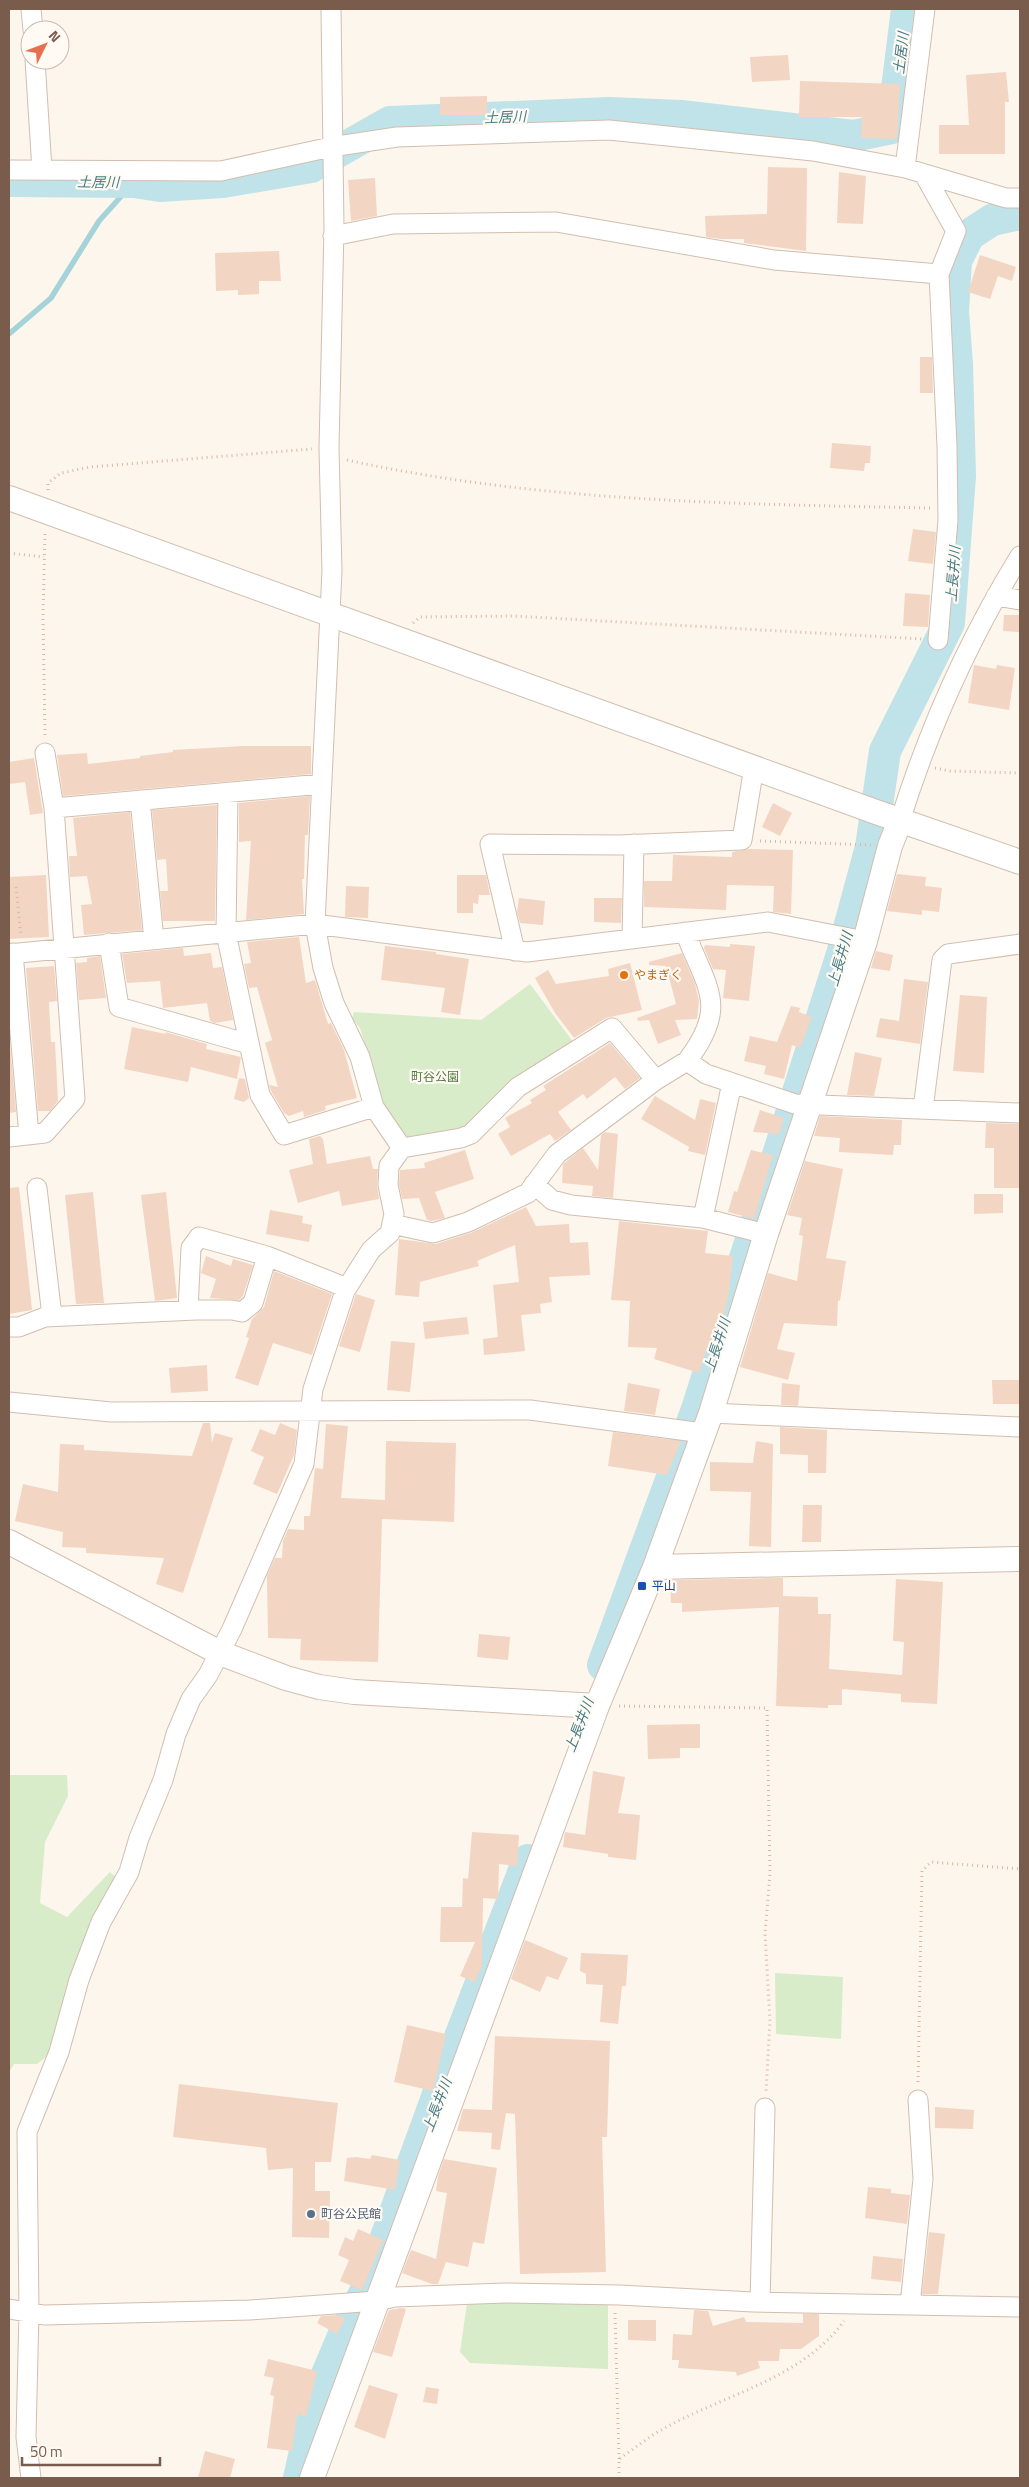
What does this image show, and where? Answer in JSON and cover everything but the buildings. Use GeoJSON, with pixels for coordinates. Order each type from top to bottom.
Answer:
{"type":"FeatureCollection","features":[{"type":"Feature","properties":{"kind":"street"},"geometry":{"type":"LineString","coordinates":[[331,9],[333,236],[329,452],[332,571],[315,924],[322,968],[334,1003],[360,1058],[374,1107],[402,1148]]}},
{"type":"Feature","properties":{"kind":"street"},"geometry":{"type":"LineString","coordinates":[[905,168],[925,9]]}},
{"type":"Feature","properties":{"kind":"street"},"geometry":{"type":"LineString","coordinates":[[36,70],[42,170]]}},
{"type":"Feature","properties":{"kind":"street"},"geometry":{"type":"LineString","coordinates":[[9,170],[221,171],[331,147],[397,137],[608,130],[813,151],[905,168],[1006,198],[1020,198]]}},
{"type":"Feature","properties":{"kind":"street"},"geometry":{"type":"LineString","coordinates":[[924,174],[956,231],[939,274],[948,508],[938,640]]}},
{"type":"Feature","properties":{"kind":"street"},"geometry":{"type":"LineString","coordinates":[[333,236],[393,224],[556,222],[774,260],[939,274]]}},
{"type":"Feature","properties":{"kind":"street"},"geometry":{"type":"LineString","coordinates":[[9,498],[900,821],[1020,862]]}},
{"type":"Feature","properties":{"kind":"street"},"geometry":{"type":"LineString","coordinates":[[312,2478],[597,1706],[655,1567],[707,1423],[766,1234],[865,941],[890,846],[918,764],[972,642],[1020,556]]}},
{"type":"Feature","properties":{"kind":"street"},"geometry":{"type":"LineString","coordinates":[[996,596],[1020,600]]}},
{"type":"Feature","properties":{"kind":"street"},"geometry":{"type":"LineString","coordinates":[[9,1137],[45,1133],[75,1099],[54,808],[45,753]]}},
{"type":"Feature","properties":{"kind":"street"},"geometry":{"type":"LineString","coordinates":[[515,950],[490,844],[634,844],[742,840],[754,767]]}},
{"type":"Feature","properties":{"kind":"street"},"geometry":{"type":"LineString","coordinates":[[54,808],[322,784]]}},
{"type":"Feature","properties":{"kind":"street"},"geometry":{"type":"LineString","coordinates":[[228,792],[226,933],[260,1096],[284,1135],[374,1107]]}},
{"type":"Feature","properties":{"kind":"street"},"geometry":{"type":"LineString","coordinates":[[140,800],[154,940]]}},
{"type":"Feature","properties":{"kind":"street"},"geometry":{"type":"LineString","coordinates":[[632,939],[634,844]]}},
{"type":"Feature","properties":{"kind":"street"},"geometry":{"type":"LineString","coordinates":[[28,1135],[15,953],[315,924],[527,952],[768,922],[865,941]]}},
{"type":"Feature","properties":{"kind":"street"},"geometry":{"type":"LineString","coordinates":[[392,1224],[433,1233],[468,1222],[528,1193],[557,1154],[656,1080],[686,1061],[701,1042],[711,1017],[709,988],[685,932]]}},
{"type":"Feature","properties":{"kind":"street"},"geometry":{"type":"LineString","coordinates":[[109,943],[119,1007],[249,1044]]}},
{"type":"Feature","properties":{"kind":"street"},"geometry":{"type":"LineString","coordinates":[[923,1109],[942,960],[948,954],[1020,944]]}},
{"type":"Feature","properties":{"kind":"street"},"geometry":{"type":"LineString","coordinates":[[31,2478],[26,2436],[29,2312],[27,2132],[59,2052],[79,1980],[101,1922],[129,1872],[139,1838],[163,1780],[176,1734],[191,1699],[220,1653],[304,1464],[313,1389],[347,1288],[371,1250],[390,1233],[394,1214],[388,1185],[389,1166],[402,1148],[461,1138],[471,1134],[518,1087],[612,1028],[656,1080]]}},
{"type":"Feature","properties":{"kind":"street"},"geometry":{"type":"LineString","coordinates":[[686,1061],[706,1074],[795,1104],[1020,1113]]}},
{"type":"Feature","properties":{"kind":"street"},"geometry":{"type":"LineString","coordinates":[[703,1218],[732,1083]]}},
{"type":"Feature","properties":{"kind":"street"},"geometry":{"type":"LineString","coordinates":[[534,1184],[552,1200],[570,1205],[703,1218],[766,1234]]}},
{"type":"Feature","properties":{"kind":"street"},"geometry":{"type":"LineString","coordinates":[[36,1188],[52,1316]]}},
{"type":"Feature","properties":{"kind":"street"},"geometry":{"type":"LineString","coordinates":[[188,1310],[191,1248],[199,1237],[267,1256],[347,1288]]}},
{"type":"Feature","properties":{"kind":"street"},"geometry":{"type":"LineString","coordinates":[[9,1327],[19,1327],[52,1316],[188,1310],[232,1310],[242,1312],[253,1303],[267,1256]]}},
{"type":"Feature","properties":{"kind":"street"},"geometry":{"type":"LineString","coordinates":[[9,1402],[111,1412],[530,1410],[707,1423],[1020,1427]]}},
{"type":"Feature","properties":{"kind":"street"},"geometry":{"type":"LineString","coordinates":[[9,1542],[220,1653],[286,1678],[319,1687],[354,1692],[597,1706]]}},
{"type":"Feature","properties":{"kind":"street"},"geometry":{"type":"LineString","coordinates":[[655,1567],[1020,1559]]}},
{"type":"Feature","properties":{"kind":"street"},"geometry":{"type":"LineString","coordinates":[[910,2305],[923,2179],[918,2100]]}},
{"type":"Feature","properties":{"kind":"street"},"geometry":{"type":"LineString","coordinates":[[760,2302],[765,2108]]}},
{"type":"Feature","properties":{"kind":"street"},"geometry":{"type":"LineString","coordinates":[[9,2309],[44,2315],[250,2310],[377,2301],[395,2297],[505,2292],[760,2302],[1020,2307]]}},
{"type":"Feature","properties":{"kind":"path"},"geometry":{"type":"LineString","coordinates":[[45,753],[44,557],[46,512],[48,483],[61,472],[90,467],[329,452],[393,470],[481,484],[582,494],[764,505],[948,508]]}},
{"type":"Feature","properties":{"kind":"path"},"geometry":{"type":"LineString","coordinates":[[9,553],[44,557]]}},
{"type":"Feature","properties":{"kind":"path"},"geometry":{"type":"LineString","coordinates":[[396,638],[420,617],[514,616],[872,636]]}},
{"type":"Feature","properties":{"kind":"path"},"geometry":{"type":"LineString","coordinates":[[918,764],[950,771],[1020,773]]}},
{"type":"Feature","properties":{"kind":"path"},"geometry":{"type":"LineString","coordinates":[[742,840],[890,846]]}},
{"type":"Feature","properties":{"kind":"path"},"geometry":{"type":"LineString","coordinates":[[15,953],[16,887]]}},
{"type":"Feature","properties":{"kind":"path"},"geometry":{"type":"LineString","coordinates":[[597,1706],[767,1708],[770,1874],[765,1934],[770,2021],[765,2108]]}},
{"type":"Feature","properties":{"kind":"path"},"geometry":{"type":"LineString","coordinates":[[918,2100],[922,1871],[931,1862],[1020,1869]]}},
{"type":"Feature","properties":{"kind":"path"},"geometry":{"type":"LineString","coordinates":[[614,2295],[619,2478]]}},
{"type":"Feature","properties":{"kind":"path"},"geometry":{"type":"LineString","coordinates":[[619,2459],[662,2429],[770,2378],[810,2355],[840,2327],[856,2304]]}},
{"type":"Feature","properties":{"kind":"green space","name":"町谷公園"},"geometry":{"type":"Polygon","coordinates":[[[530,984],[577,1047],[461,1133],[405,1144],[383,1108],[360,1028],[352,1019],[354,1012],[481,1020],[530,984]]]}},
{"type":"Feature","properties":{"kind":"green space"},"geometry":{"type":"Polygon","coordinates":[[[9,1775],[67,1775],[68,1796],[45,1842],[40,1903],[67,1917],[110,1872],[124,1884],[86,1933],[55,2050],[37,2064],[14,2064],[9,2072],[9,1775]]]}},
{"type":"Feature","properties":{"kind":"green space"},"geometry":{"type":"Polygon","coordinates":[[[775,1973],[843,1977],[841,2039],[776,2034],[775,1973]]]}},
{"type":"Feature","properties":{"kind":"green space"},"geometry":{"type":"Polygon","coordinates":[[[481,2299],[608,2301],[608,2369],[470,2363],[460,2352],[467,2303],[481,2299]]]}},
{"type":"Feature","properties":{"kind":"waterway","name":"土居川"},"geometry":{"type":"LineString","coordinates":[[9,181],[134,182],[160,186],[223,182],[311,167],[390,122],[609,113],[681,116],[853,136],[892,128],[907,9]]}},
{"type":"Feature","properties":{"kind":"waterway"},"geometry":{"type":"LineString","coordinates":[[9,334],[51,298],[99,221],[134,182]]}},
{"type":"Feature","properties":{"kind":"waterway","name":"上長井川"},"geometry":{"type":"LineString","coordinates":[[603,1665],[697,1409],[842,954],[871,847],[885,751],[949,623],[960,476],[957,364],[953,311],[956,261],[969,235],[992,220],[1020,214]]}},
{"type":"Feature","properties":{"kind":"waterway","name":"上長井川"},"geometry":{"type":"LineString","coordinates":[[299,2478],[317,2398],[344,2334],[369,2284],[437,2097],[528,1860]]}},
{"type":"Feature","properties":{"kind":"place","name":"やまぎく"},"geometry":{"type":"Point","coordinates":[624,975]}},
{"type":"Feature","properties":{"kind":"place","name":"平山"},"geometry":{"type":"Point","coordinates":[642,1586]}},
{"type":"Feature","properties":{"kind":"place","name":"町谷公民館"},"geometry":{"type":"Point","coordinates":[311,2214]}}]}
